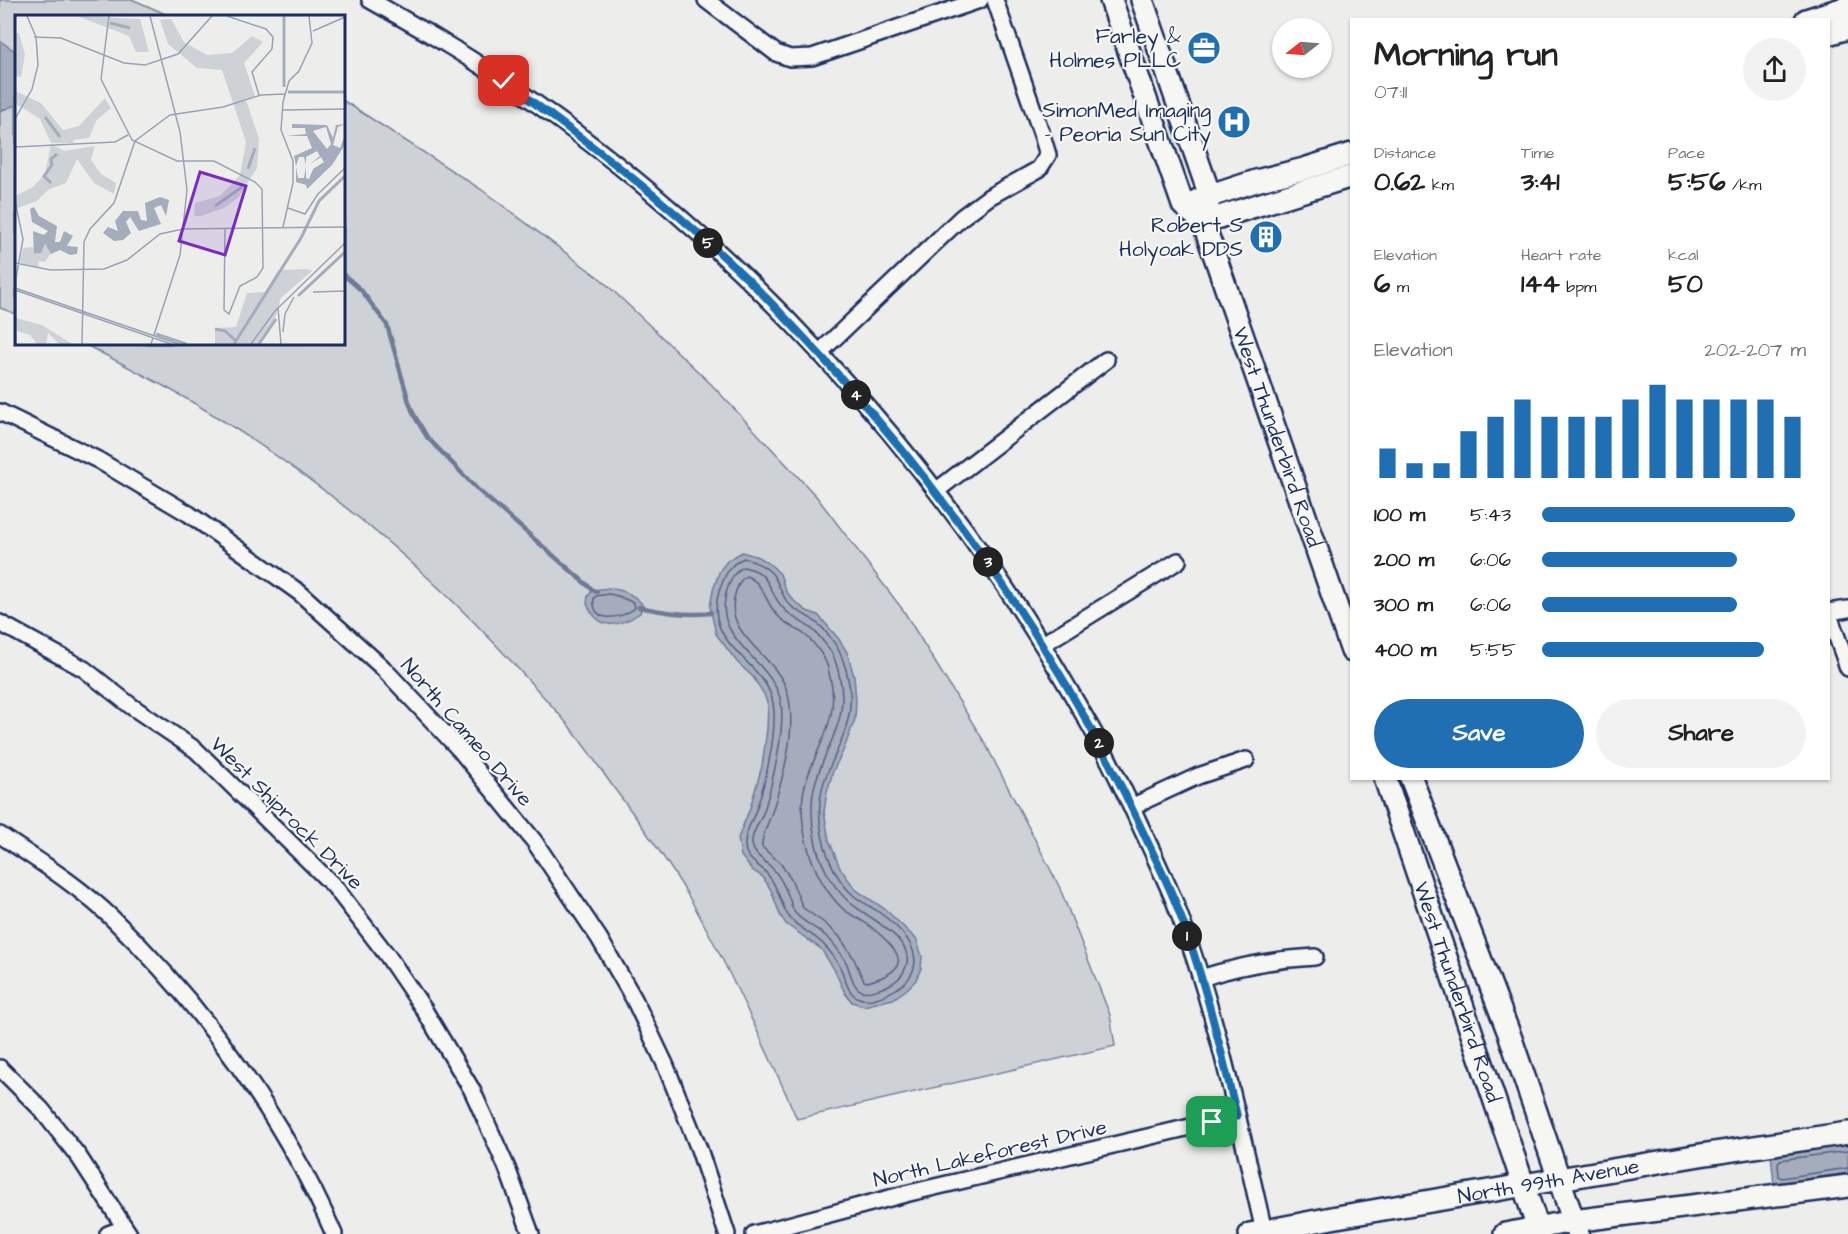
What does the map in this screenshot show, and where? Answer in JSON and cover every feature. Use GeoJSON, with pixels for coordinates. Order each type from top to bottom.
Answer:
{"type":"FeatureCollection","features":[{"type":"Feature","properties":{"kind":"main road"},"geometry":{"type":"LineString","coordinates":[[1112,0],[1183,205],[1203,222]]}},
{"type":"Feature","properties":{"kind":"main road"},"geometry":{"type":"LineString","coordinates":[[1127,0],[1135,19],[1158,49]]}},
{"type":"Feature","properties":{"kind":"main road"},"geometry":{"type":"LineString","coordinates":[[1142,0],[1210,196],[1203,222]]}},
{"type":"Feature","properties":{"kind":"main road"},"geometry":{"type":"LineString","coordinates":[[1812,18],[1848,7]]}},
{"type":"Feature","properties":{"kind":"main road"},"geometry":{"type":"LineString","coordinates":[[1830,33],[1848,28]]}},
{"type":"Feature","properties":{"kind":"main road"},"geometry":{"type":"LineString","coordinates":[[1203,222],[1307,179],[1350,155]]}},
{"type":"Feature","properties":{"kind":"main road"},"geometry":{"type":"LineString","coordinates":[[1183,205],[1256,181],[1350,176]]}},
{"type":"Feature","properties":{"kind":"main road","name":"West Thunderbird Road"},"geometry":{"type":"LineString","coordinates":[[1203,222],[1350,645]]}},
{"type":"Feature","properties":{"kind":"main road","name":"West Thunderbird Road"},"geometry":{"type":"LineString","coordinates":[[1386,780],[1539,1231]]}},
{"type":"Feature","properties":{"kind":"main road","name":"West Thunderbird Road"},"geometry":{"type":"LineString","coordinates":[[1413,780],[1510,1036],[1575,1228]]}},
{"type":"Feature","properties":{"kind":"main road","name":"North 99th Avenue"},"geometry":{"type":"LineString","coordinates":[[1257,1233],[1712,1153],[1848,1133]]}},
{"type":"Feature","properties":{"kind":"main road","name":"North 99th Avenue"},"geometry":{"type":"LineString","coordinates":[[1505,1234],[1575,1228],[1848,1186]]}},
{"type":"Feature","properties":{"kind":"street"},"geometry":{"type":"LineString","coordinates":[[370,0],[504,81],[601,152],[679,216],[743,274],[819,353],[883,425],[936,491],[992,568],[1042,644],[1105,752],[1178,909],[1201,978],[1237,1116],[1257,1233]]}},
{"type":"Feature","properties":{"kind":"street"},"geometry":{"type":"LineString","coordinates":[[706,0],[776,53],[790,58],[812,57],[980,0]]}},
{"type":"Feature","properties":{"kind":"street"},"geometry":{"type":"LineString","coordinates":[[819,353],[962,218],[989,197],[1039,169],[1048,155],[995,0]]}},
{"type":"Feature","properties":{"kind":"street"},"geometry":{"type":"LineString","coordinates":[[936,491],[1106,360]]}},
{"type":"Feature","properties":{"kind":"street","name":"North Cameo Drive"},"geometry":{"type":"LineString","coordinates":[[0,412],[98,460],[189,514],[300,593],[382,667],[460,750],[534,841],[599,938],[634,999],[665,1064],[699,1149],[727,1234]]}},
{"type":"Feature","properties":{"kind":"street"},"geometry":{"type":"LineString","coordinates":[[1042,644],[1178,561]]}},
{"type":"Feature","properties":{"kind":"street"},"geometry":{"type":"LineString","coordinates":[[1830,612],[1848,609]]}},
{"type":"Feature","properties":{"kind":"street"},"geometry":{"type":"LineString","coordinates":[[1830,618],[1848,668]]}},
{"type":"Feature","properties":{"kind":"street","name":"West Shiprock Drive"},"geometry":{"type":"LineString","coordinates":[[0,623],[84,669],[130,706],[196,750],[334,886],[387,955],[423,1008],[472,1090],[507,1168],[531,1234]]}},
{"type":"Feature","properties":{"kind":"street"},"geometry":{"type":"LineString","coordinates":[[1131,807],[1198,776],[1246,760]]}},
{"type":"Feature","properties":{"kind":"street"},"geometry":{"type":"LineString","coordinates":[[0,835],[85,895],[112,918],[160,968],[240,1067],[283,1134],[319,1200],[334,1234]]}},
{"type":"Feature","properties":{"kind":"street"},"geometry":{"type":"LineString","coordinates":[[1201,978],[1253,964],[1315,957]]}},
{"type":"Feature","properties":{"kind":"street"},"geometry":{"type":"LineString","coordinates":[[0,1068],[41,1109],[79,1157],[127,1231],[108,1234]]}},
{"type":"Feature","properties":{"kind":"street","name":"North Lakeforest Drive"},"geometry":{"type":"LineString","coordinates":[[754,1234],[905,1194],[1237,1116]]}},
{"type":"Feature","properties":{"kind":"shaded area"},"geometry":{"type":"Polygon","coordinates":[[[0,0],[134,0],[168,15],[15,15],[15,314],[0,308],[0,0]]]}},
{"type":"Feature","properties":{"kind":"shaded area"},"geometry":{"type":"Polygon","coordinates":[[[345,102],[482,190],[602,280],[711,384],[816,496],[903,610],[985,743],[1059,886],[1110,1015],[1115,1046],[797,1119],[735,984],[693,904],[645,830],[575,734],[550,704],[458,606],[381,536],[299,472],[256,442],[196,404],[86,345],[345,345],[345,102]]]}},
{"type":"Feature","properties":{"kind":"water"},"geometry":{"type":"Polygon","coordinates":[[[0,41],[15,51],[15,105],[0,111],[0,41]]]}},
{"type":"Feature","properties":{"kind":"water"},"geometry":{"type":"Polygon","coordinates":[[[742,552],[758,557],[771,565],[780,574],[786,591],[794,601],[807,611],[818,615],[847,652],[854,676],[855,719],[833,771],[824,812],[829,840],[840,868],[856,890],[885,909],[917,940],[922,957],[921,968],[916,980],[893,999],[864,1006],[852,1002],[821,949],[786,924],[763,877],[752,870],[741,856],[738,838],[750,808],[762,766],[768,705],[753,677],[737,662],[716,634],[710,607],[720,570],[728,560],[742,552]]]}},
{"type":"Feature","properties":{"kind":"water"},"geometry":{"type":"Polygon","coordinates":[[[609,588],[623,591],[635,598],[642,604],[640,613],[617,624],[603,623],[597,619],[587,604],[588,596],[593,590],[609,588]]]}},
{"type":"Feature","properties":{"kind":"water"},"geometry":{"type":"Polygon","coordinates":[[[1848,1145],[1848,1173],[1774,1185],[1771,1155],[1848,1145]]]}},
{"type":"Feature","properties":{"kind":"waterway"},"geometry":{"type":"LineString","coordinates":[[345,276],[361,290],[387,325],[409,402],[427,437],[478,490],[597,592]]}},
{"type":"Feature","properties":{"kind":"waterway"},"geometry":{"type":"LineString","coordinates":[[639,607],[675,613],[711,613]]}},
{"type":"Feature","properties":{"kind":"place","name":"Farley & Holmes PLLC"},"geometry":{"type":"Point","coordinates":[1204,48]}},
{"type":"Feature","properties":{"kind":"place","name":"SimonMed Imaging - Peoria Sun City"},"geometry":{"type":"Point","coordinates":[1234,122]}},
{"type":"Feature","properties":{"kind":"place","name":"Robert S Holyoak DDS"},"geometry":{"type":"Point","coordinates":[1266,237]}},
{"type":"Feature","properties":{"kind":"route"},"geometry":{"type":"LineString","coordinates":[[504,81],[601,152],[679,216],[743,274],[819,353],[883,425],[936,491],[992,568],[1042,644],[1105,752],[1178,909],[1201,978],[1237,1116],[1212,1122]]}}]}
